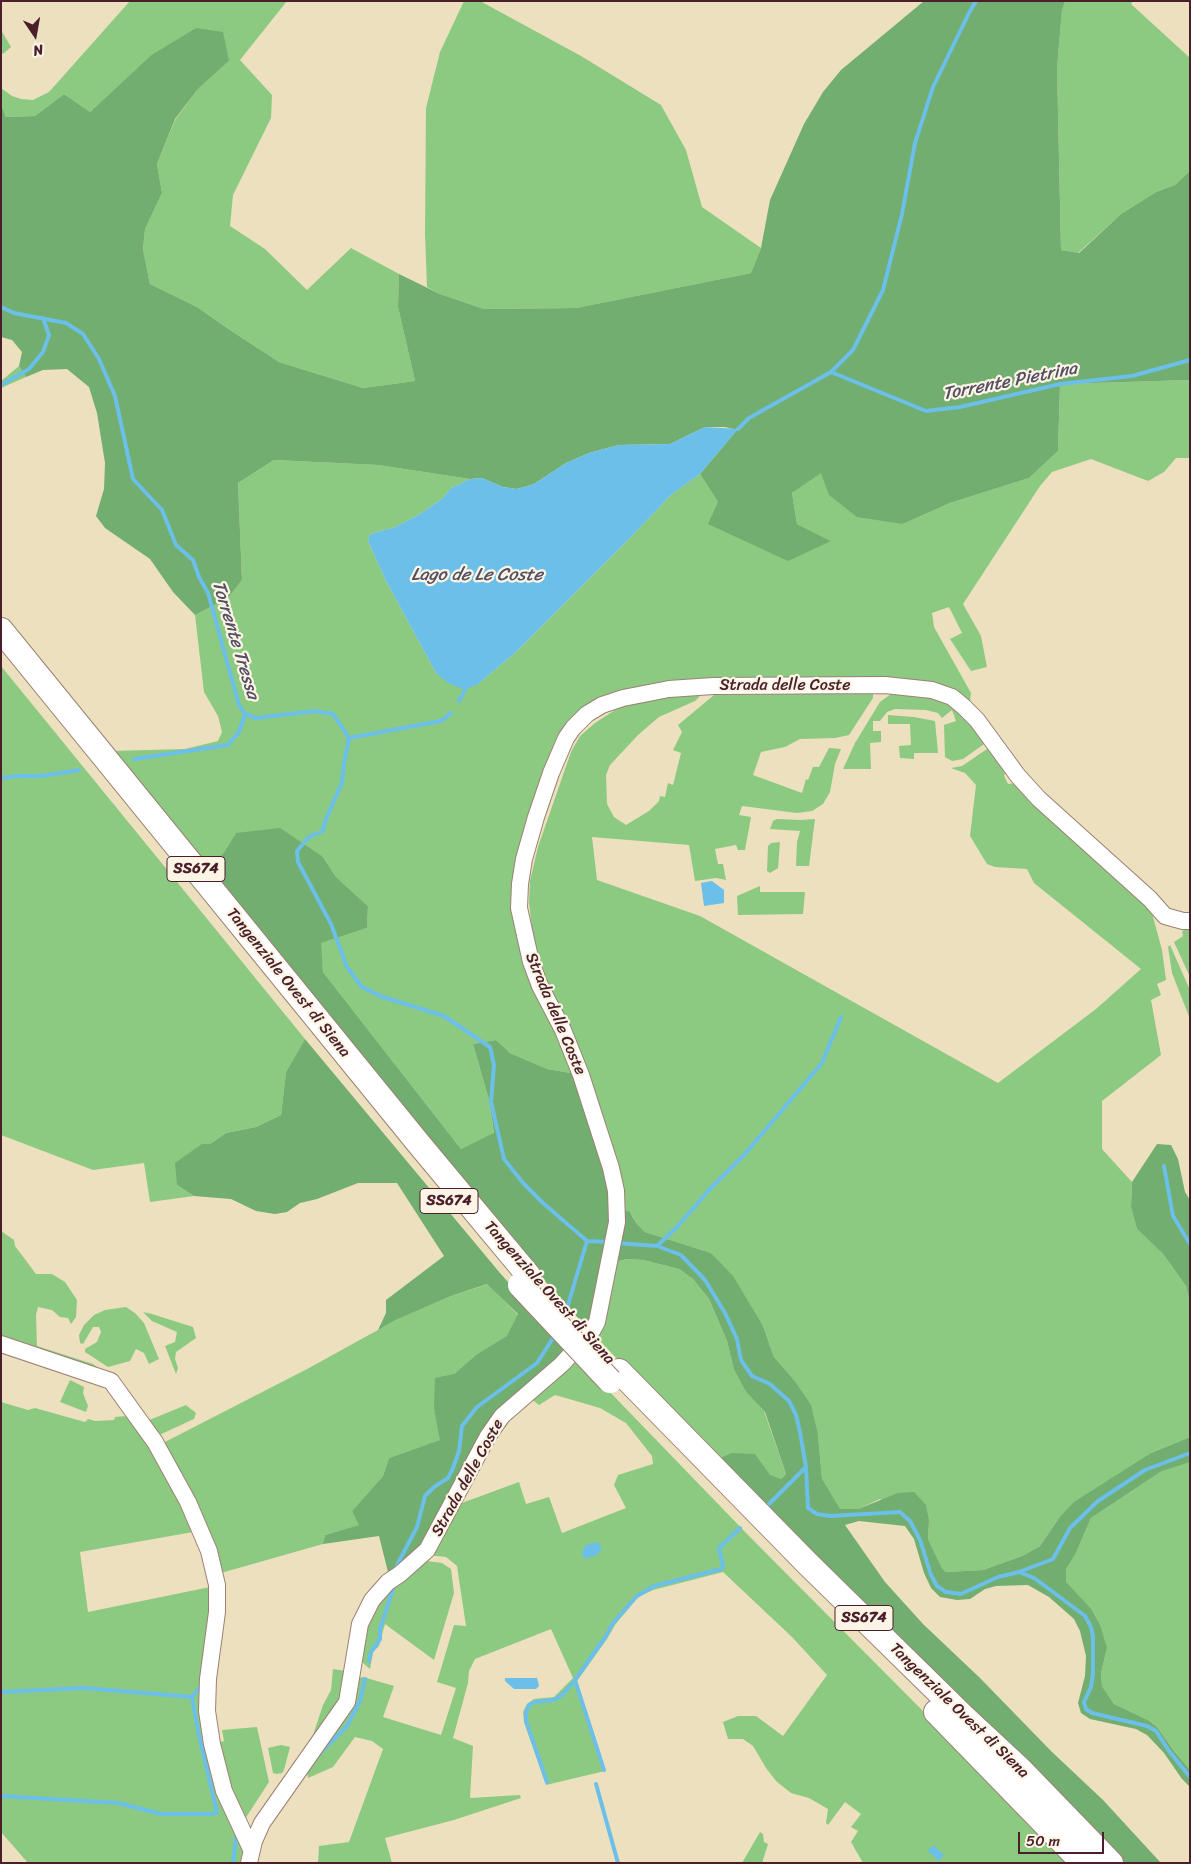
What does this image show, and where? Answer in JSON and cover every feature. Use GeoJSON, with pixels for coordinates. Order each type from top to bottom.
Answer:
{"type":"FeatureCollection","features":[{"type":"Feature","properties":{"kind":"highway","name":"Tangenziale Ovest di Siena"},"geometry":{"type":"LineString","coordinates":[[1,630],[385,1112]]}},
{"type":"Feature","properties":{"kind":"highway","name":"Tangenziale Ovest di Siena"},"geometry":{"type":"LineString","coordinates":[[1,652],[385,1112],[614,1376],[795,1571],[1009,1785],[1083,1863]]}},
{"type":"Feature","properties":{"kind":"highway","name":"Tangenziale Ovest di Siena"},"geometry":{"type":"LineString","coordinates":[[614,1376],[964,1717],[1021,1770],[1111,1863]]}},
{"type":"Feature","properties":{"kind":"street","name":"Strada delle Coste"},"geometry":{"type":"LineString","coordinates":[[250,1856],[262,1823],[347,1702],[360,1624],[372,1600],[388,1582],[427,1550],[488,1436],[502,1416],[562,1364],[592,1331],[600,1311],[617,1222],[616,1191],[611,1168],[581,1076],[567,1039],[540,986],[531,962],[519,908],[524,858],[551,773],[566,738],[587,714],[602,705],[669,689],[713,686],[885,685],[932,690],[952,697],[977,720],[1018,776],[1058,818],[1150,899],[1165,916],[1177,920],[1190,921]]}},
{"type":"Feature","properties":{"kind":"street","name":"Strada delle Coste"},"geometry":{"type":"LineString","coordinates":[[1,1344],[111,1381],[155,1442],[188,1502],[209,1551],[217,1585],[217,1612],[207,1711],[212,1744],[224,1791],[250,1856]]}},
{"type":"Feature","properties":{"kind":"green space"},"geometry":{"type":"Polygon","coordinates":[[[130,1],[287,1],[240,60],[272,95],[271,118],[233,195],[230,226],[265,249],[307,290],[351,248],[399,274],[398,307],[415,381],[363,388],[279,362],[197,307],[150,284],[143,251],[145,229],[162,193],[157,164],[175,120],[198,89],[229,61],[150,56],[90,112],[64,94],[35,116],[6,117],[1,104],[1,88],[12,96],[33,100],[49,92],[130,1]]]}},
{"type":"Feature","properties":{"kind":"green space"},"geometry":{"type":"Polygon","coordinates":[[[464,1],[480,1],[581,56],[661,105],[686,150],[702,207],[761,248],[751,273],[576,308],[484,309],[440,294],[427,287],[425,233],[426,108],[440,52],[464,1]]]}},
{"type":"Feature","properties":{"kind":"green space"},"geometry":{"type":"Polygon","coordinates":[[[924,1],[1065,1],[1062,10],[1057,68],[1061,250],[1079,253],[1121,214],[1156,192],[1175,185],[1190,171],[1190,380],[1060,384],[1058,451],[1029,478],[950,503],[903,524],[857,517],[829,495],[821,473],[792,493],[797,524],[831,541],[788,561],[708,524],[718,502],[700,474],[737,430],[725,427],[705,427],[670,444],[619,445],[589,453],[566,463],[534,484],[517,489],[503,487],[482,478],[470,479],[378,465],[274,460],[238,483],[242,580],[228,598],[195,615],[173,592],[150,559],[105,528],[96,516],[104,489],[105,463],[97,413],[89,387],[67,369],[43,370],[26,377],[19,366],[22,352],[12,340],[1,337],[1,104],[6,117],[35,116],[64,94],[90,112],[150,56],[196,28],[223,32],[229,61],[198,89],[175,119],[157,164],[162,193],[145,229],[143,250],[150,284],[197,307],[279,362],[363,388],[415,381],[398,307],[399,274],[440,294],[484,309],[576,308],[751,273],[761,248],[770,200],[804,124],[823,92],[841,70],[924,1]]]}},
{"type":"Feature","properties":{"kind":"green space"},"geometry":{"type":"Polygon","coordinates":[[[1065,1],[1133,1],[1131,4],[1190,58],[1190,171],[1175,185],[1156,192],[1121,214],[1078,253],[1061,250],[1057,68],[1062,9],[1065,1]]]}},
{"type":"Feature","properties":{"kind":"green space"},"geometry":{"type":"Polygon","coordinates":[[[1,30],[11,47],[3,54],[1,51],[1,30]]]}},
{"type":"Feature","properties":{"kind":"green space"},"geometry":{"type":"Polygon","coordinates":[[[19,366],[26,377],[1,388],[1,381],[19,366]]]}},
{"type":"Feature","properties":{"kind":"green space"},"geometry":{"type":"Polygon","coordinates":[[[1190,380],[1190,458],[1176,458],[1164,472],[1148,481],[1091,459],[1052,472],[1040,486],[963,604],[981,636],[987,667],[971,671],[950,639],[962,633],[949,607],[932,613],[934,627],[971,693],[970,701],[954,692],[672,684],[569,728],[516,897],[576,1074],[547,1069],[510,1053],[496,1040],[473,1044],[489,1100],[494,1134],[461,1149],[323,972],[320,943],[367,928],[368,906],[336,877],[323,857],[236,833],[208,873],[110,751],[185,749],[218,741],[222,732],[218,716],[204,692],[195,615],[228,598],[242,580],[238,483],[274,460],[378,465],[470,479],[451,488],[443,498],[420,514],[395,527],[370,534],[368,541],[385,579],[436,673],[478,684],[516,652],[671,495],[700,474],[718,502],[831,541],[797,524],[792,493],[821,472],[903,524],[950,503],[1029,478],[1058,451],[1060,384],[1190,380]]]}},
{"type":"Feature","properties":{"kind":"green space"},"geometry":{"type":"Polygon","coordinates":[[[1,666],[305,1039],[286,1072],[281,1115],[256,1127],[226,1133],[210,1144],[177,1185],[194,1196],[150,1202],[144,1163],[93,1170],[1,1135],[1,666]]]}},
{"type":"Feature","properties":{"kind":"green space"},"geometry":{"type":"Polygon","coordinates":[[[873,693],[873,698],[849,735],[835,738],[800,739],[785,747],[761,752],[753,775],[802,793],[806,779],[808,780],[813,767],[819,767],[829,748],[841,749],[835,764],[830,792],[823,804],[812,811],[797,813],[742,806],[739,815],[751,817],[745,850],[738,850],[736,845],[715,849],[718,864],[723,864],[726,880],[716,878],[695,881],[689,845],[592,837],[597,880],[700,916],[998,1083],[1096,1009],[1141,969],[1034,883],[1027,869],[995,867],[987,864],[970,836],[976,785],[965,773],[951,768],[962,766],[990,747],[1006,770],[1004,776],[1008,784],[1016,783],[1143,900],[1152,913],[1162,950],[1166,980],[1157,984],[1161,995],[1151,1000],[1161,1055],[1102,1101],[1102,1149],[1132,1182],[1131,1207],[1137,1229],[1163,1254],[1186,1286],[1190,1303],[1190,1437],[1151,1453],[1059,1518],[1040,1546],[1022,1556],[983,1570],[946,1572],[942,1568],[928,1539],[929,1521],[880,1499],[858,1509],[840,1510],[822,1480],[818,1435],[794,1380],[774,1357],[763,1326],[711,1253],[645,1232],[632,1215],[624,1211],[539,957],[532,929],[529,902],[530,881],[538,847],[571,752],[580,736],[595,723],[615,710],[633,703],[666,696],[700,696],[695,701],[659,717],[638,735],[610,765],[606,775],[607,804],[614,817],[626,825],[649,811],[659,801],[660,796],[665,797],[668,783],[673,785],[681,753],[673,750],[682,732],[678,725],[714,695],[873,693]]]}},
{"type":"Feature","properties":{"kind":"green space"},"geometry":{"type":"Polygon","coordinates":[[[891,694],[925,696],[949,704],[963,713],[987,742],[963,759],[952,761],[945,757],[944,725],[956,721],[952,710],[942,718],[938,713],[926,710],[895,709],[887,712],[880,721],[873,721],[873,731],[881,731],[881,742],[870,743],[871,769],[843,769],[855,743],[880,702],[891,694]]]}},
{"type":"Feature","properties":{"kind":"green space"},"geometry":{"type":"Polygon","coordinates":[[[888,715],[935,721],[938,753],[914,753],[914,759],[900,758],[899,746],[911,745],[910,724],[888,724],[888,715]]]}},
{"type":"Feature","properties":{"kind":"green space"},"geometry":{"type":"Polygon","coordinates":[[[777,819],[815,819],[809,866],[796,866],[797,842],[800,831],[770,829],[773,821],[777,819]]]}},
{"type":"Feature","properties":{"kind":"green space"},"geometry":{"type":"Polygon","coordinates":[[[280,828],[323,857],[336,877],[368,906],[367,928],[321,943],[323,972],[461,1149],[494,1133],[489,1100],[473,1044],[496,1040],[510,1053],[547,1069],[576,1074],[608,1169],[613,1211],[587,1328],[535,1270],[208,873],[236,833],[280,828]]]}},
{"type":"Feature","properties":{"kind":"green space"},"geometry":{"type":"Polygon","coordinates":[[[780,842],[778,868],[770,873],[767,871],[768,846],[771,843],[780,842]]]}},
{"type":"Feature","properties":{"kind":"green space"},"geometry":{"type":"Polygon","coordinates":[[[760,886],[760,892],[805,892],[803,914],[738,915],[737,896],[760,886]]]}},
{"type":"Feature","properties":{"kind":"green space"},"geometry":{"type":"Polygon","coordinates":[[[1190,928],[1190,977],[1174,942],[1183,936],[1182,931],[1190,928]]]}},
{"type":"Feature","properties":{"kind":"green space"},"geometry":{"type":"Polygon","coordinates":[[[1170,945],[1190,990],[1190,1019],[1172,973],[1168,947],[1170,945]]]}},
{"type":"Feature","properties":{"kind":"green space"},"geometry":{"type":"Polygon","coordinates":[[[305,1039],[500,1273],[568,1349],[497,1413],[429,1536],[389,1576],[379,1536],[323,1544],[325,1535],[359,1525],[352,1511],[383,1476],[389,1458],[440,1440],[434,1409],[435,1378],[454,1374],[477,1354],[507,1336],[518,1314],[487,1284],[451,1296],[378,1330],[386,1313],[386,1300],[444,1256],[397,1183],[358,1183],[317,1199],[300,1203],[287,1212],[275,1214],[256,1211],[231,1199],[194,1196],[177,1185],[175,1163],[202,1144],[210,1144],[226,1133],[256,1127],[281,1115],[286,1072],[305,1039]]]}},
{"type":"Feature","properties":{"kind":"green space"},"geometry":{"type":"Polygon","coordinates":[[[1157,1144],[1171,1145],[1178,1159],[1185,1192],[1190,1200],[1190,1303],[1186,1286],[1163,1254],[1137,1229],[1131,1207],[1132,1182],[1157,1144]]]}},
{"type":"Feature","properties":{"kind":"green space"},"geometry":{"type":"Polygon","coordinates":[[[624,1211],[629,1211],[637,1224],[645,1232],[711,1253],[733,1276],[763,1326],[774,1357],[794,1380],[811,1405],[818,1435],[822,1479],[840,1509],[858,1509],[898,1493],[914,1492],[926,1505],[929,1521],[928,1539],[942,1568],[946,1572],[983,1570],[1022,1556],[1040,1546],[1059,1518],[1074,1502],[1151,1453],[1190,1437],[1190,1462],[1162,1471],[1091,1518],[1075,1555],[1066,1569],[1066,1582],[1091,1609],[1100,1625],[1107,1648],[1101,1673],[1102,1686],[1114,1704],[1148,1720],[1157,1727],[1190,1770],[1190,1787],[1164,1753],[1147,1735],[1136,1729],[1090,1719],[1081,1713],[1078,1703],[1085,1676],[1086,1656],[1080,1631],[1074,1619],[1049,1597],[1028,1585],[996,1586],[985,1589],[970,1599],[957,1600],[940,1597],[931,1588],[924,1573],[914,1539],[905,1526],[859,1521],[845,1525],[885,1582],[923,1624],[1103,1800],[1161,1863],[1118,1863],[715,1460],[732,1453],[755,1454],[770,1475],[781,1479],[786,1474],[765,1412],[746,1392],[734,1370],[727,1341],[709,1299],[693,1279],[679,1269],[643,1260],[627,1259],[615,1262],[624,1211]]]}},
{"type":"Feature","properties":{"kind":"green space"},"geometry":{"type":"Polygon","coordinates":[[[1,1231],[14,1240],[15,1246],[36,1274],[52,1274],[65,1282],[77,1300],[76,1317],[71,1324],[68,1318],[60,1317],[52,1310],[38,1307],[36,1315],[37,1346],[93,1364],[99,1369],[1,1342],[1,1231]]]}},
{"type":"Feature","properties":{"kind":"green space"},"geometry":{"type":"Polygon","coordinates":[[[627,1259],[643,1260],[679,1269],[693,1279],[709,1299],[727,1341],[734,1370],[746,1392],[764,1411],[786,1474],[781,1479],[715,1460],[594,1335],[615,1262],[627,1259]]]}},
{"type":"Feature","properties":{"kind":"green space"},"geometry":{"type":"Polygon","coordinates":[[[488,1284],[518,1315],[508,1336],[477,1354],[454,1374],[434,1409],[441,1440],[389,1458],[383,1476],[352,1511],[360,1525],[325,1535],[323,1544],[221,1573],[163,1443],[309,1368],[396,1320],[451,1296],[488,1284]]]}},
{"type":"Feature","properties":{"kind":"green space"},"geometry":{"type":"Polygon","coordinates":[[[126,1307],[144,1323],[159,1359],[149,1364],[144,1353],[136,1349],[130,1361],[108,1367],[85,1352],[85,1349],[97,1342],[101,1332],[99,1327],[93,1327],[83,1344],[80,1343],[79,1335],[84,1325],[94,1315],[105,1310],[126,1307]]]}},
{"type":"Feature","properties":{"kind":"green space"},"geometry":{"type":"Polygon","coordinates":[[[143,1312],[193,1327],[196,1338],[176,1352],[175,1359],[178,1368],[176,1374],[165,1346],[175,1342],[177,1332],[152,1321],[143,1312]]]}},
{"type":"Feature","properties":{"kind":"green space"},"geometry":{"type":"Polygon","coordinates":[[[576,1357],[750,1537],[1074,1863],[863,1863],[851,1842],[858,1831],[851,1827],[861,1814],[845,1802],[828,1825],[826,1823],[828,1809],[809,1798],[791,1793],[776,1781],[753,1746],[743,1739],[728,1739],[723,1722],[738,1716],[756,1716],[783,1736],[827,1675],[792,1637],[723,1572],[653,1590],[638,1597],[615,1625],[577,1681],[605,1771],[546,1785],[524,1722],[523,1712],[527,1704],[534,1699],[554,1697],[573,1678],[551,1629],[475,1659],[469,1671],[468,1683],[453,1738],[473,1746],[470,1798],[520,1795],[521,1798],[454,1820],[385,1838],[392,1863],[318,1863],[319,1846],[349,1842],[383,1749],[372,1741],[355,1737],[333,1767],[308,1778],[307,1770],[333,1737],[351,1707],[358,1678],[363,1677],[394,1686],[383,1717],[441,1735],[456,1688],[437,1682],[454,1625],[466,1626],[457,1566],[446,1557],[427,1555],[459,1504],[519,1482],[526,1504],[549,1497],[562,1533],[626,1508],[614,1485],[618,1475],[653,1464],[652,1456],[626,1423],[600,1408],[555,1395],[539,1405],[530,1398],[576,1357]]]}},
{"type":"Feature","properties":{"kind":"green space"},"geometry":{"type":"Polygon","coordinates":[[[70,1380],[84,1387],[83,1393],[88,1406],[86,1412],[60,1402],[70,1380]]]}},
{"type":"Feature","properties":{"kind":"green space"},"geometry":{"type":"Polygon","coordinates":[[[1,1402],[28,1410],[35,1408],[85,1422],[88,1419],[95,1421],[114,1420],[115,1417],[126,1416],[157,1459],[193,1532],[80,1552],[88,1612],[210,1587],[207,1743],[222,1807],[243,1849],[240,1863],[28,1863],[1,1832],[1,1402]]]}},
{"type":"Feature","properties":{"kind":"green space"},"geometry":{"type":"Polygon","coordinates":[[[186,1405],[196,1413],[194,1419],[157,1436],[147,1421],[186,1405]]]}},
{"type":"Feature","properties":{"kind":"green space"},"geometry":{"type":"Polygon","coordinates":[[[1190,1462],[1190,1770],[1157,1727],[1148,1720],[1114,1704],[1102,1686],[1101,1673],[1107,1648],[1066,1582],[1066,1569],[1075,1555],[1091,1518],[1162,1471],[1190,1462]]]}},
{"type":"Feature","properties":{"kind":"green space"},"geometry":{"type":"Polygon","coordinates":[[[427,1561],[442,1563],[451,1569],[454,1593],[434,1660],[385,1624],[379,1646],[373,1652],[370,1669],[362,1662],[363,1634],[380,1598],[427,1561]]]}},
{"type":"Feature","properties":{"kind":"green space"},"geometry":{"type":"Polygon","coordinates":[[[333,1669],[346,1671],[340,1704],[310,1744],[323,1705],[331,1690],[333,1669]]]}},
{"type":"Feature","properties":{"kind":"green space"},"geometry":{"type":"Polygon","coordinates":[[[257,1727],[269,1782],[243,1822],[216,1743],[224,1741],[222,1730],[257,1727]]]}},
{"type":"Feature","properties":{"kind":"green space"},"geometry":{"type":"Polygon","coordinates":[[[281,1745],[290,1747],[284,1770],[282,1773],[277,1774],[273,1773],[268,1748],[281,1745]]]}},
{"type":"Feature","properties":{"kind":"green space"},"geometry":{"type":"Polygon","coordinates":[[[760,1832],[763,1834],[764,1842],[768,1844],[762,1863],[742,1863],[760,1832]]]}},
{"type":"Feature","properties":{"kind":"water","name":"Lago de Le Coste"},"geometry":{"type":"Polygon","coordinates":[[[705,427],[738,429],[700,474],[671,495],[516,652],[478,684],[465,690],[448,683],[436,673],[385,579],[368,541],[370,534],[395,527],[420,514],[443,498],[451,488],[470,479],[482,478],[503,487],[517,489],[534,484],[566,463],[589,453],[619,445],[670,444],[705,427]]]}},
{"type":"Feature","properties":{"kind":"water"},"geometry":{"type":"Polygon","coordinates":[[[712,881],[724,890],[724,903],[704,906],[701,883],[712,881]]]}},
{"type":"Feature","properties":{"kind":"water"},"geometry":{"type":"Polygon","coordinates":[[[598,1542],[602,1549],[597,1555],[584,1559],[582,1552],[586,1545],[598,1542]]]}},
{"type":"Feature","properties":{"kind":"water"},"geometry":{"type":"Polygon","coordinates":[[[505,1678],[537,1678],[539,1686],[536,1689],[514,1689],[505,1681],[505,1678]]]}},
{"type":"Feature","properties":{"kind":"water"},"geometry":{"type":"Polygon","coordinates":[[[933,1845],[944,1855],[939,1861],[928,1851],[933,1845]]]}},
{"type":"Feature","properties":{"kind":"waterway"},"geometry":{"type":"LineString","coordinates":[[831,372],[853,350],[883,290],[902,214],[915,143],[933,87],[976,1]]}},
{"type":"Feature","properties":{"kind":"waterway","name":"Torrente Tressa"},"geometry":{"type":"LineString","coordinates":[[1,307],[14,313],[66,323],[83,334],[99,359],[115,396],[133,479],[162,510],[176,545],[193,560],[199,577],[208,593],[239,705],[245,714],[256,718],[315,711],[333,714],[349,738],[342,783],[325,821],[323,831],[309,837],[297,851],[298,862],[331,924],[347,967],[362,987],[380,996],[444,1016],[490,1047],[494,1065],[491,1102],[504,1159],[523,1183],[543,1203],[587,1241],[608,1242]]}},
{"type":"Feature","properties":{"kind":"waterway"},"geometry":{"type":"LineString","coordinates":[[1,385],[29,369],[43,352],[49,335],[43,318]]}},
{"type":"Feature","properties":{"kind":"waterway","name":"Torrente Pietrina"},"geometry":{"type":"LineString","coordinates":[[738,429],[749,418],[831,372],[926,411],[960,407],[1060,384],[1132,376],[1190,360]]}},
{"type":"Feature","properties":{"kind":"waterway"},"geometry":{"type":"LineString","coordinates":[[459,701],[465,690]]}},
{"type":"Feature","properties":{"kind":"waterway"},"geometry":{"type":"LineString","coordinates":[[349,738],[441,721],[451,713]]}},
{"type":"Feature","properties":{"kind":"waterway"},"geometry":{"type":"LineString","coordinates":[[134,759],[228,745],[239,732],[245,714]]}},
{"type":"Feature","properties":{"kind":"waterway"},"geometry":{"type":"LineString","coordinates":[[1,778],[42,776],[79,770]]}},
{"type":"Feature","properties":{"kind":"waterway"},"geometry":{"type":"LineString","coordinates":[[657,1246],[744,1155],[822,1063],[841,1017]]}},
{"type":"Feature","properties":{"kind":"waterway"},"geometry":{"type":"LineString","coordinates":[[1164,1166],[1173,1216],[1190,1244]]}},
{"type":"Feature","properties":{"kind":"waterway"},"geometry":{"type":"LineString","coordinates":[[563,1317],[587,1241]]}},
{"type":"Feature","properties":{"kind":"waterway","name":"Torrente Tressa"},"geometry":{"type":"LineString","coordinates":[[617,1243],[657,1246],[681,1255],[705,1280],[725,1313],[737,1339],[741,1360],[752,1376],[770,1384],[789,1401],[796,1415],[806,1467],[808,1508],[817,1514],[830,1516],[900,1512],[910,1521],[920,1540],[931,1575],[937,1586],[946,1592],[961,1594],[998,1577],[1019,1572],[1034,1578],[1085,1616],[1091,1627],[1093,1637],[1093,1673],[1091,1687],[1084,1702],[1086,1709],[1092,1713],[1147,1726],[1156,1731],[1190,1777]]}},
{"type":"Feature","properties":{"kind":"waterway"},"geometry":{"type":"LineString","coordinates":[[395,1569],[417,1527],[425,1496],[434,1487],[448,1478],[453,1468],[459,1451],[462,1426],[477,1407],[537,1363],[555,1335]]}},
{"type":"Feature","properties":{"kind":"waterway"},"geometry":{"type":"LineString","coordinates":[[1019,1572],[1053,1559],[1070,1528],[1098,1501],[1145,1470],[1190,1453]]}},
{"type":"Feature","properties":{"kind":"waterway"},"geometry":{"type":"LineString","coordinates":[[769,1504],[806,1467]]}},
{"type":"Feature","properties":{"kind":"waterway"},"geometry":{"type":"LineString","coordinates":[[604,1770],[575,1680],[613,1623],[637,1596],[654,1586],[721,1569],[723,1566],[719,1548],[740,1528]]}},
{"type":"Feature","properties":{"kind":"waterway"},"geometry":{"type":"LineString","coordinates":[[369,1661],[371,1652],[380,1639],[380,1629],[394,1586]]}},
{"type":"Feature","properties":{"kind":"waterway"},"geometry":{"type":"LineString","coordinates":[[320,1753],[347,1726],[360,1701],[365,1679]]}},
{"type":"Feature","properties":{"kind":"waterway"},"geometry":{"type":"LineString","coordinates":[[547,1782],[526,1721],[526,1712],[529,1705],[535,1702],[554,1700],[562,1695],[575,1681]]}},
{"type":"Feature","properties":{"kind":"waterway"},"geometry":{"type":"LineString","coordinates":[[192,1697],[202,1685]]}},
{"type":"Feature","properties":{"kind":"waterway"},"geometry":{"type":"LineString","coordinates":[[1,1692],[84,1688],[192,1697],[217,1812]]}},
{"type":"Feature","properties":{"kind":"waterway"},"geometry":{"type":"LineString","coordinates":[[596,1784],[618,1863]]}},
{"type":"Feature","properties":{"kind":"waterway"},"geometry":{"type":"LineString","coordinates":[[1,1796],[118,1803],[161,1814],[211,1814],[217,1812]]}},
{"type":"Feature","properties":{"kind":"waterway"},"geometry":{"type":"LineString","coordinates":[[233,1863],[236,1838],[239,1834]]}}]}
